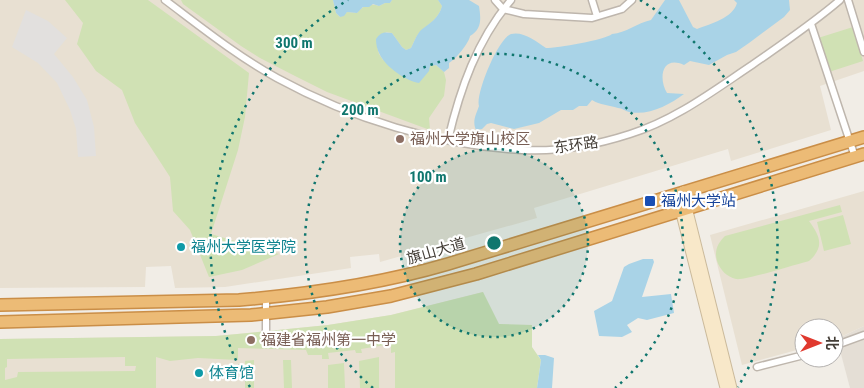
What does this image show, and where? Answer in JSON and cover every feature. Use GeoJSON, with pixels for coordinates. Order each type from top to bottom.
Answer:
{"type":"FeatureCollection","features":[{"type":"Feature","properties":{"kind":"highway","name":"旗山大道"},"geometry":{"type":"LineString","coordinates":[[0,305],[266,298],[335,289],[409,275],[864,136]]}},
{"type":"Feature","properties":{"kind":"highway"},"geometry":{"type":"LineString","coordinates":[[0,322],[266,314],[346,304],[424,289],[859,156]]}},
{"type":"Feature","properties":{"kind":"street","name":"东环路"},"geometry":{"type":"LineString","coordinates":[[165,0],[240,54],[276,77],[314,96],[375,121],[448,140],[482,147],[524,150],[560,149],[594,144],[632,133],[669,118],[708,96],[811,24],[840,0]]}},
{"type":"Feature","properties":{"kind":"street"},"geometry":{"type":"LineString","coordinates":[[495,0],[503,9],[524,14],[592,18],[622,9],[632,0]]}},
{"type":"Feature","properties":{"kind":"street"},"geometry":{"type":"LineString","coordinates":[[448,140],[458,100],[476,52],[503,9],[511,0]]}},
{"type":"Feature","properties":{"kind":"street"},"geometry":{"type":"LineString","coordinates":[[592,0],[597,16]]}},
{"type":"Feature","properties":{"kind":"street"},"geometry":{"type":"LineString","coordinates":[[848,0],[864,52]]}},
{"type":"Feature","properties":{"kind":"street"},"geometry":{"type":"LineString","coordinates":[[811,24],[850,141],[859,156]]}},
{"type":"Feature","properties":{"kind":"street"},"geometry":{"type":"LineString","coordinates":[[680,192],[725,388]]}},
{"type":"Feature","properties":{"kind":"street"},"geometry":{"type":"LineString","coordinates":[[684,209],[732,388]]}},
{"type":"Feature","properties":{"kind":"street"},"geometry":{"type":"LineString","coordinates":[[266,298],[266,331]]}},
{"type":"Feature","properties":{"kind":"street"},"geometry":{"type":"LineString","coordinates":[[844,342],[864,335]]}},
{"type":"Feature","properties":{"kind":"street"},"geometry":{"type":"LineString","coordinates":[[757,368],[794,358]]}},
{"type":"Feature","properties":{"kind":"shaded area","name":"福州大学旗山校区"},"geometry":{"type":"Polygon","coordinates":[[[0,0],[864,0],[864,71],[820,86],[831,130],[731,161],[728,149],[534,208],[537,218],[380,262],[379,254],[350,257],[351,268],[225,287],[175,288],[171,266],[146,267],[145,287],[0,288],[0,0]]]}},
{"type":"Feature","properties":{"kind":"shaded area"},"geometry":{"type":"Polygon","coordinates":[[[26,10],[48,21],[67,38],[54,54],[73,77],[87,100],[94,127],[96,156],[78,157],[76,129],[70,110],[57,83],[38,63],[12,47],[26,10]]]}},
{"type":"Feature","properties":{"kind":"shaded area"},"geometry":{"type":"Polygon","coordinates":[[[864,191],[864,326],[844,335],[844,318],[794,318],[794,351],[742,365],[710,235],[864,191]]]}},
{"type":"Feature","properties":{"kind":"shaded area","name":"福建省福州第一中学"},"geometry":{"type":"Polygon","coordinates":[[[483,292],[501,388],[0,388],[0,339],[216,336],[258,332],[328,325],[391,315],[483,292]]]}},
{"type":"Feature","properties":{"kind":"shaded area"},"geometry":{"type":"Polygon","coordinates":[[[864,326],[864,388],[850,388],[844,365],[844,336],[864,326]]]}},
{"type":"Feature","properties":{"kind":"green space"},"geometry":{"type":"Polygon","coordinates":[[[65,0],[148,0],[249,73],[245,117],[238,150],[211,234],[279,254],[242,270],[209,277],[190,230],[173,211],[170,177],[135,123],[122,90],[96,71],[77,44],[83,23],[65,0]]]}},
{"type":"Feature","properties":{"kind":"green space"},"geometry":{"type":"Polygon","coordinates":[[[181,0],[333,0],[336,13],[340,17],[347,12],[357,13],[367,5],[379,6],[390,3],[392,0],[438,0],[442,6],[439,14],[422,30],[411,48],[406,50],[392,33],[386,32],[377,46],[383,60],[430,66],[436,65],[444,72],[446,80],[444,96],[429,118],[430,130],[327,92],[260,58],[183,4],[181,0]]]}},
{"type":"Feature","properties":{"kind":"green space"},"geometry":{"type":"Polygon","coordinates":[[[853,27],[863,61],[829,72],[818,38],[853,27]]]}},
{"type":"Feature","properties":{"kind":"green space"},"geometry":{"type":"Polygon","coordinates":[[[840,205],[842,212],[809,221],[818,237],[819,246],[809,261],[741,279],[727,275],[718,264],[716,250],[725,236],[840,205]]]}},
{"type":"Feature","properties":{"kind":"green space"},"geometry":{"type":"Polygon","coordinates":[[[843,215],[851,244],[824,251],[817,222],[843,215]]]}},
{"type":"Feature","properties":{"kind":"green space","name":"福建省福州第一中学"},"geometry":{"type":"Polygon","coordinates":[[[483,292],[499,324],[532,325],[532,347],[541,360],[537,388],[395,388],[395,352],[391,353],[391,344],[361,349],[362,353],[356,353],[355,350],[328,353],[329,359],[322,359],[322,355],[308,355],[306,350],[238,348],[238,360],[198,358],[170,361],[156,357],[156,388],[0,388],[0,339],[216,336],[328,325],[391,315],[483,292]],[[125,357],[7,359],[5,380],[17,377],[18,372],[135,371],[136,366],[125,366],[125,357]]]}},
{"type":"Feature","properties":{"kind":"green space"},"geometry":{"type":"Polygon","coordinates":[[[379,357],[379,388],[360,388],[359,361],[379,357]]]}},
{"type":"Feature","properties":{"kind":"green space"},"geometry":{"type":"Polygon","coordinates":[[[254,360],[254,388],[245,388],[245,361],[254,360]]]}},
{"type":"Feature","properties":{"kind":"green space"},"geometry":{"type":"Polygon","coordinates":[[[283,360],[291,360],[292,388],[284,388],[283,360]]]}},
{"type":"Feature","properties":{"kind":"green space"},"geometry":{"type":"Polygon","coordinates":[[[344,363],[345,388],[328,388],[328,365],[344,363]]]}},
{"type":"Feature","properties":{"kind":"water"},"geometry":{"type":"Polygon","coordinates":[[[333,0],[392,0],[390,3],[379,6],[373,4],[369,7],[363,7],[357,13],[347,12],[344,16],[340,17],[336,13],[333,0]]]}},
{"type":"Feature","properties":{"kind":"water"},"geometry":{"type":"Polygon","coordinates":[[[438,0],[469,0],[479,6],[479,27],[470,36],[462,51],[449,63],[449,68],[444,72],[436,65],[430,66],[429,71],[419,83],[414,82],[392,69],[383,60],[376,45],[376,39],[383,33],[392,33],[402,47],[406,50],[411,48],[420,32],[439,14],[442,6],[438,0]]]}},
{"type":"Feature","properties":{"kind":"water"},"geometry":{"type":"Polygon","coordinates":[[[665,0],[679,0],[693,27],[697,29],[720,20],[731,13],[737,3],[734,0],[789,0],[790,10],[784,17],[736,52],[709,65],[690,61],[684,65],[671,63],[667,66],[664,70],[663,81],[667,93],[684,94],[658,109],[636,113],[592,100],[587,106],[579,106],[573,110],[561,110],[539,123],[514,129],[491,123],[482,129],[476,130],[474,121],[484,79],[500,45],[511,34],[525,35],[546,48],[591,41],[622,32],[651,20],[665,0]]]}},
{"type":"Feature","properties":{"kind":"water"},"geometry":{"type":"Polygon","coordinates":[[[643,259],[653,259],[654,262],[642,297],[671,294],[674,313],[647,320],[638,318],[627,325],[632,332],[622,337],[599,336],[594,311],[612,301],[624,267],[643,259]]]}},
{"type":"Feature","properties":{"kind":"water"},"geometry":{"type":"Polygon","coordinates":[[[538,355],[554,358],[552,388],[537,388],[541,360],[538,355]]]}},
{"type":"Feature","properties":{"kind":"place","name":"福州大学旗山校区"},"geometry":{"type":"Point","coordinates":[400,139]}},
{"type":"Feature","properties":{"kind":"place","name":"福州大学站"},"geometry":{"type":"Point","coordinates":[650,201]}},
{"type":"Feature","properties":{"kind":"place","name":"福州大学医学院"},"geometry":{"type":"Point","coordinates":[181,247]}},
{"type":"Feature","properties":{"kind":"place","name":"福建省福州第一中学"},"geometry":{"type":"Point","coordinates":[251,340]}},
{"type":"Feature","properties":{"kind":"place","name":"体育馆"},"geometry":{"type":"Point","coordinates":[199,373]}}]}
